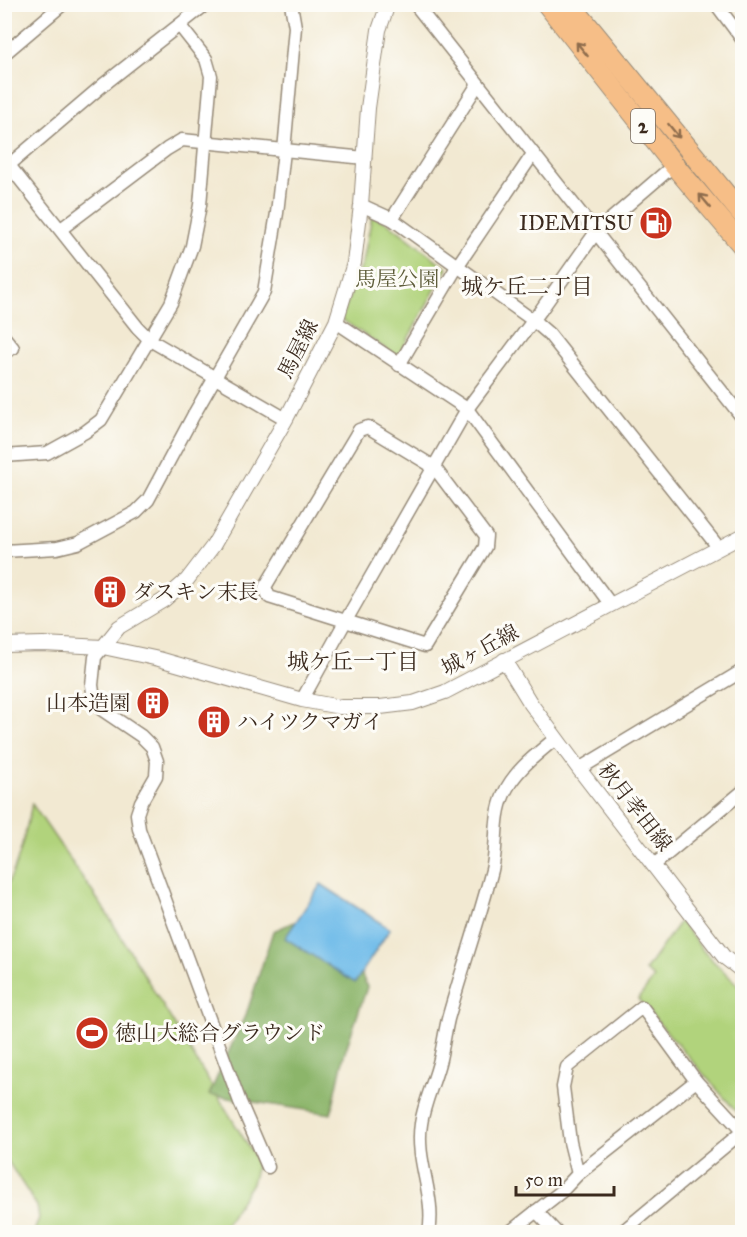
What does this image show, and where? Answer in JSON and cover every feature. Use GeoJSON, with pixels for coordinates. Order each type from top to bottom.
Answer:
{"type":"FeatureCollection","features":[{"type":"Feature","properties":{"kind":"highway","name":"2"},"geometry":{"type":"LineString","coordinates":[[547,4],[674,165],[742,245]]}},
{"type":"Feature","properties":{"kind":"highway","name":"2"},"geometry":{"type":"LineString","coordinates":[[570,4],[742,214]]}},
{"type":"Feature","properties":{"kind":"street"},"geometry":{"type":"LineString","coordinates":[[4,54],[63,4]]}},
{"type":"Feature","properties":{"kind":"street"},"geometry":{"type":"LineString","coordinates":[[206,4],[180,27],[7,162],[138,328],[150,340],[286,419]]}},
{"type":"Feature","properties":{"kind":"street"},"geometry":{"type":"LineString","coordinates":[[4,551],[57,548],[78,543],[136,512],[148,500],[264,292],[277,213],[296,27],[291,4]]}},
{"type":"Feature","properties":{"kind":"street","name":"馬屋線"},"geometry":{"type":"LineString","coordinates":[[103,647],[119,627],[164,600],[187,580],[213,546],[286,419],[336,322],[354,263],[368,108],[379,30],[388,4]]}},
{"type":"Feature","properties":{"kind":"street"},"geometry":{"type":"LineString","coordinates":[[415,4],[742,417]]}},
{"type":"Feature","properties":{"kind":"street"},"geometry":{"type":"LineString","coordinates":[[716,4],[742,39]]}},
{"type":"Feature","properties":{"kind":"street"},"geometry":{"type":"LineString","coordinates":[[4,456],[47,453],[85,432],[101,420],[171,303],[192,246],[200,205],[211,76],[206,59],[180,27]]}},
{"type":"Feature","properties":{"kind":"street"},"geometry":{"type":"LineString","coordinates":[[393,219],[478,84]]}},
{"type":"Feature","properties":{"kind":"street"},"geometry":{"type":"LineString","coordinates":[[61,229],[182,140],[365,158]]}},
{"type":"Feature","properties":{"kind":"street"},"geometry":{"type":"LineString","coordinates":[[399,365],[458,265],[533,154]]}},
{"type":"Feature","properties":{"kind":"street"},"geometry":{"type":"LineString","coordinates":[[302,700],[467,409],[534,321],[596,232],[674,165]]}},
{"type":"Feature","properties":{"kind":"street"},"geometry":{"type":"LineString","coordinates":[[361,205],[393,219],[549,334],[719,548]]}},
{"type":"Feature","properties":{"kind":"street"},"geometry":{"type":"LineString","coordinates":[[336,322],[467,409],[611,605]]}},
{"type":"Feature","properties":{"kind":"street"},"geometry":{"type":"LineString","coordinates":[[4,337],[13,348],[4,352]]}},
{"type":"Feature","properties":{"kind":"street"},"geometry":{"type":"LineString","coordinates":[[368,427],[434,466],[486,536],[485,547],[425,646],[269,597],[265,587],[359,430],[368,427]]}},
{"type":"Feature","properties":{"kind":"street","name":"城ヶ丘線"},"geometry":{"type":"LineString","coordinates":[[4,645],[53,644],[103,647],[159,658],[302,700],[340,707],[380,707],[412,703],[445,692],[742,536]]}},
{"type":"Feature","properties":{"kind":"street"},"geometry":{"type":"LineString","coordinates":[[103,647],[95,657],[92,685],[94,699],[102,709],[141,736],[152,747],[157,761],[156,776],[137,814],[139,829],[240,1102],[268,1167]]}},
{"type":"Feature","properties":{"kind":"street","name":"秋月孝田線"},"geometry":{"type":"LineString","coordinates":[[504,660],[531,704],[579,769],[724,957],[742,971]]}},
{"type":"Feature","properties":{"kind":"street"},"geometry":{"type":"LineString","coordinates":[[579,769],[742,671]]}},
{"type":"Feature","properties":{"kind":"street"},"geometry":{"type":"LineString","coordinates":[[429,1233],[432,1212],[420,1145],[420,1124],[493,867],[499,807],[504,792],[518,773],[556,738]]}},
{"type":"Feature","properties":{"kind":"street"},"geometry":{"type":"LineString","coordinates":[[654,865],[742,792]]}},
{"type":"Feature","properties":{"kind":"street"},"geometry":{"type":"LineString","coordinates":[[578,1174],[570,1142],[563,1087],[567,1067],[642,1007],[696,1081],[742,1132],[622,1233]]}},
{"type":"Feature","properties":{"kind":"street"},"geometry":{"type":"LineString","coordinates":[[510,1233],[562,1191],[578,1174],[696,1081]]}},
{"type":"Feature","properties":{"kind":"street"},"geometry":{"type":"LineString","coordinates":[[536,1211],[556,1233]]}},
{"type":"Feature","properties":{"kind":"green space","name":"馬屋公園"},"geometry":{"type":"Polygon","coordinates":[[[372,216],[388,223],[447,268],[398,357],[341,319],[363,262],[372,216]]]}},
{"type":"Feature","properties":{"kind":"green space","name":"徳山大総合グラウンド"},"geometry":{"type":"Polygon","coordinates":[[[32,804],[104,909],[255,1157],[256,1169],[252,1183],[221,1232],[34,1232],[39,1218],[37,1206],[5,1157],[4,891],[18,860],[32,804]]]}},
{"type":"Feature","properties":{"kind":"green space"},"geometry":{"type":"Polygon","coordinates":[[[308,916],[348,942],[367,987],[344,1055],[331,1114],[209,1095],[248,1009],[273,931],[308,916]]]}},
{"type":"Feature","properties":{"kind":"green space"},"geometry":{"type":"Polygon","coordinates":[[[680,921],[705,953],[742,989],[742,1118],[638,999],[654,978],[645,971],[680,921]]]}},
{"type":"Feature","properties":{"kind":"water"},"geometry":{"type":"Polygon","coordinates":[[[321,884],[390,929],[355,983],[285,938],[321,884]]]}},
{"type":"Feature","properties":{"kind":"place","name":"IDEMITSU"},"geometry":{"type":"Point","coordinates":[656,223]}},
{"type":"Feature","properties":{"kind":"place","name":"ダスキン末長"},"geometry":{"type":"Point","coordinates":[110,592]}},
{"type":"Feature","properties":{"kind":"place","name":"山本造園"},"geometry":{"type":"Point","coordinates":[153,703]}},
{"type":"Feature","properties":{"kind":"place","name":"ハイツクマガイ"},"geometry":{"type":"Point","coordinates":[214,722]}},
{"type":"Feature","properties":{"kind":"place","name":"徳山大総合グラウンド"},"geometry":{"type":"Point","coordinates":[92,1033]}},
{"type":"Feature","properties":{"kind":"district","name":"城ケ丘二丁目"},"geometry":{"type":"Point","coordinates":[527,286]}},
{"type":"Feature","properties":{"kind":"district","name":"城ケ丘一丁目"},"geometry":{"type":"Point","coordinates":[353,661]}}]}
